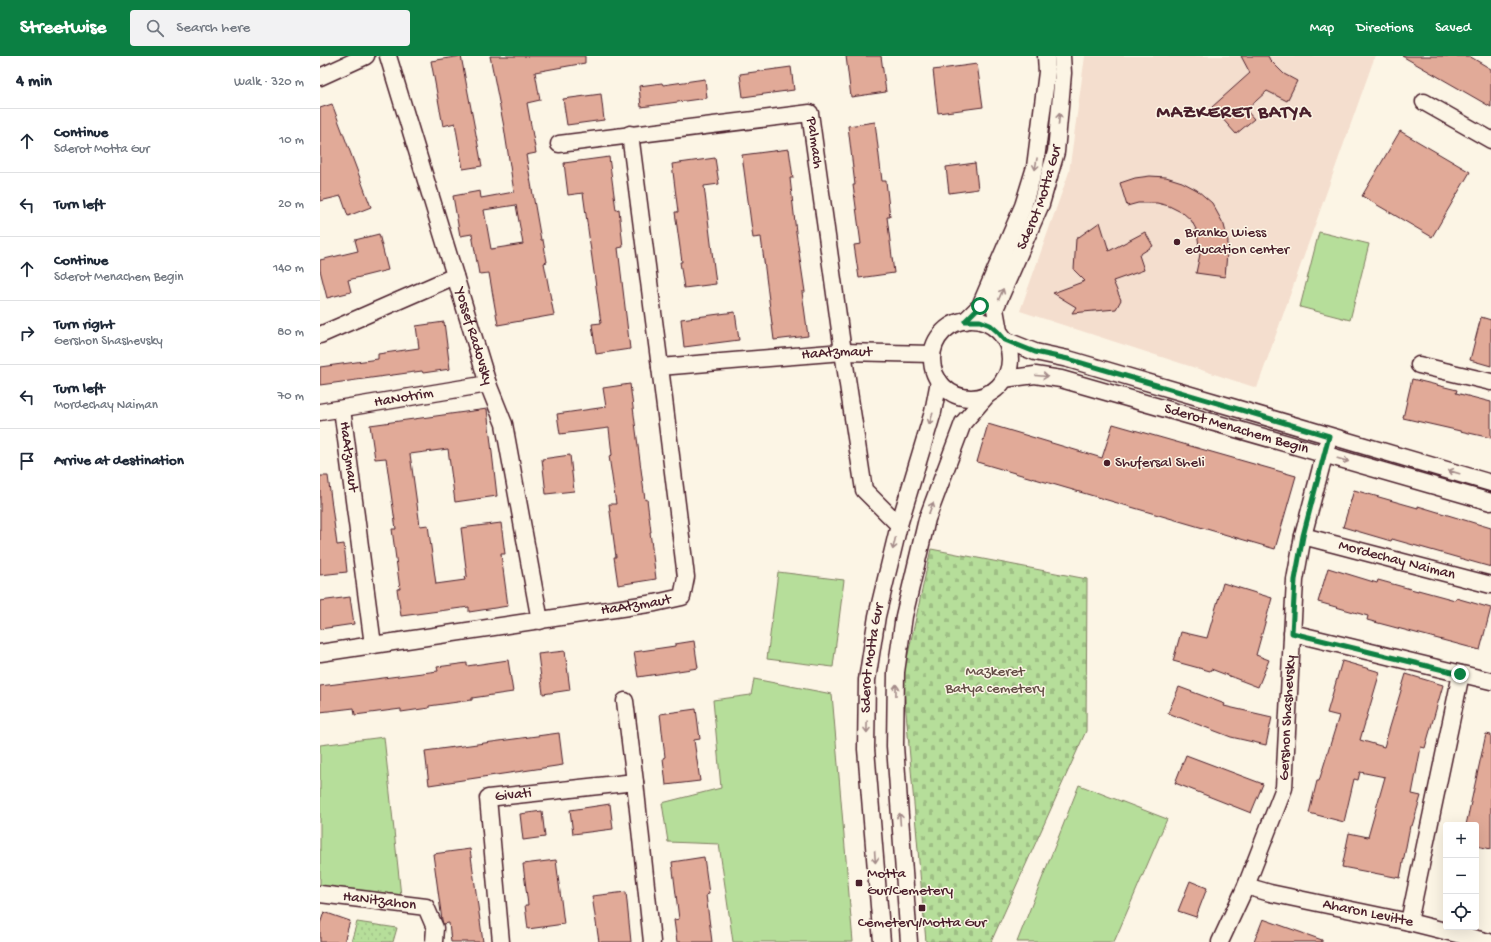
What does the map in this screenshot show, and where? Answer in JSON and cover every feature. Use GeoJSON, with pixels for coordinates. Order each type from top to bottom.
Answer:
{"type":"FeatureCollection","features":[{"type":"Feature","properties":{"kind":"street"},"geometry":{"type":"LineString","coordinates":[[320,77],[366,56]]}},
{"type":"Feature","properties":{"kind":"street","name":"Yossef Radovsky"},"geometry":{"type":"LineString","coordinates":[[388,56],[488,384],[504,424],[540,621]]}},
{"type":"Feature","properties":{"kind":"street","name":"Sderot Motta Gur"},"geometry":{"type":"LineString","coordinates":[[965,321],[980,306],[1023,206],[1036,168],[1047,72],[1046,56]]}},
{"type":"Feature","properties":{"kind":"street","name":"Sderot Motta Gur"},"geometry":{"type":"LineString","coordinates":[[1002,336],[995,309],[1041,204],[1056,152],[1063,73],[1062,56]]}},
{"type":"Feature","properties":{"kind":"street"},"geometry":{"type":"LineString","coordinates":[[1424,102],[1491,140]]}},
{"type":"Feature","properties":{"kind":"street","name":"Palmach"},"geometry":{"type":"LineString","coordinates":[[559,144],[630,134],[810,113],[843,352]]}},
{"type":"Feature","properties":{"kind":"street"},"geometry":{"type":"LineString","coordinates":[[630,134],[660,366]]}},
{"type":"Feature","properties":{"kind":"street"},"geometry":{"type":"LineString","coordinates":[[320,335],[455,276]]}},
{"type":"Feature","properties":{"kind":"street"},"geometry":{"type":"LineString","coordinates":[[965,321],[980,321],[990,325],[1002,336],[1008,346],[1010,360],[1004,379],[1000,385],[989,393],[972,397],[962,396],[953,393],[939,381],[932,364],[932,354],[934,346],[943,332],[956,323],[965,321]]}},
{"type":"Feature","properties":{"kind":"street","name":"Sderot Menachem Begin"},"geometry":{"type":"LineString","coordinates":[[1002,336],[1035,352],[1068,359],[1491,483]]}},
{"type":"Feature","properties":{"kind":"street"},"geometry":{"type":"LineString","coordinates":[[843,352],[864,490],[899,525]]}},
{"type":"Feature","properties":{"kind":"street","name":"HaAtzmaut"},"geometry":{"type":"LineString","coordinates":[[342,409],[373,645],[656,603],[682,597],[686,577],[660,366],[843,352],[932,354]]}},
{"type":"Feature","properties":{"kind":"street"},"geometry":{"type":"LineString","coordinates":[[1419,365],[1491,382]]}},
{"type":"Feature","properties":{"kind":"street","name":"Sderot Menachem Begin"},"geometry":{"type":"LineString","coordinates":[[1004,379],[1035,375],[1056,378],[1491,502]]}},
{"type":"Feature","properties":{"kind":"street","name":"Sderot Motta Gur"},"geometry":{"type":"LineString","coordinates":[[882,942],[866,749],[868,680],[877,616],[899,525],[933,412],[939,381]]}},
{"type":"Feature","properties":{"kind":"street","name":"HaNotrim"},"geometry":{"type":"LineString","coordinates":[[320,412],[488,384]]}},
{"type":"Feature","properties":{"kind":"street","name":"Sderot Motta Gur"},"geometry":{"type":"LineString","coordinates":[[909,942],[894,746],[896,672],[904,616],[927,519],[963,423],[989,393]]}},
{"type":"Feature","properties":{"kind":"street","name":"Gershon Shashevsky"},"geometry":{"type":"LineString","coordinates":[[1220,942],[1246,886],[1284,788],[1295,580],[1303,536],[1329,436]]}},
{"type":"Feature","properties":{"kind":"street","name":"Mordechay Naiman"},"geometry":{"type":"LineString","coordinates":[[1303,536],[1491,585]]}},
{"type":"Feature","properties":{"kind":"street"},"geometry":{"type":"LineString","coordinates":[[1292,633],[1491,681]]}},
{"type":"Feature","properties":{"kind":"street"},"geometry":{"type":"LineString","coordinates":[[320,653],[373,645]]}},
{"type":"Feature","properties":{"kind":"street"},"geometry":{"type":"LineString","coordinates":[[1409,922],[1460,674]]}},
{"type":"Feature","properties":{"kind":"street"},"geometry":{"type":"LineString","coordinates":[[625,701],[652,942]]}},
{"type":"Feature","properties":{"kind":"street","name":"Givati"},"geometry":{"type":"LineString","coordinates":[[501,942],[488,798],[635,782]]}},
{"type":"Feature","properties":{"kind":"street","name":"Aharon Levitte"},"geometry":{"type":"LineString","coordinates":[[1246,886],[1270,893],[1409,922],[1489,942]]}},
{"type":"Feature","properties":{"kind":"street","name":"HaNitzahon"},"geometry":{"type":"LineString","coordinates":[[320,894],[426,907],[435,928],[434,942]]}},
{"type":"Feature","properties":{"kind":"shaded area","name":"Branko Wiess education center"},"geometry":{"type":"Polygon","coordinates":[[[1085,56],[1375,56],[1257,388],[1020,311],[1069,172],[1085,56]]]}},
{"type":"Feature","properties":{"kind":"green space"},"geometry":{"type":"Polygon","coordinates":[[[1319,232],[1369,244],[1350,320],[1300,307],[1319,232]]]}},
{"type":"Feature","properties":{"kind":"green space","name":"Mazkeret Batya cemetery"},"geometry":{"type":"Polygon","coordinates":[[[931,549],[1087,579],[1086,731],[991,942],[926,942],[903,677],[931,549]]]}},
{"type":"Feature","properties":{"kind":"green space"},"geometry":{"type":"Polygon","coordinates":[[[778,572],[844,580],[833,667],[767,659],[778,572]]]}},
{"type":"Feature","properties":{"kind":"green space"},"geometry":{"type":"Polygon","coordinates":[[[754,679],[832,694],[853,942],[733,942],[719,844],[668,842],[662,803],[721,788],[713,700],[751,695],[754,679]]]}},
{"type":"Feature","properties":{"kind":"green space"},"geometry":{"type":"Polygon","coordinates":[[[384,737],[401,896],[320,889],[320,745],[384,737]]]}},
{"type":"Feature","properties":{"kind":"green space"},"geometry":{"type":"Polygon","coordinates":[[[1079,785],[1167,819],[1114,942],[1017,942],[1079,785]]]}},
{"type":"Feature","properties":{"kind":"green space"},"geometry":{"type":"Polygon","coordinates":[[[357,922],[397,928],[393,942],[351,942],[357,922]]]}},
{"type":"Feature","properties":{"kind":"building"},"geometry":{"type":"Polygon","coordinates":[[[461,56],[482,166],[463,169],[455,123],[443,126],[431,61],[461,56]]]}},
{"type":"Feature","properties":{"kind":"building"},"geometry":{"type":"Polygon","coordinates":[[[490,56],[585,56],[585,63],[535,72],[540,100],[527,103],[536,153],[526,155],[541,240],[543,240],[547,262],[544,263],[554,315],[498,325],[489,273],[479,274],[472,234],[460,236],[453,196],[480,191],[481,198],[514,192],[504,127],[490,56]],[[516,205],[484,210],[491,249],[523,244],[516,205]]]}},
{"type":"Feature","properties":{"kind":"building"},"geometry":{"type":"Polygon","coordinates":[[[846,56],[881,56],[886,92],[851,97],[846,56]]]}},
{"type":"Feature","properties":{"kind":"building"},"geometry":{"type":"Polygon","coordinates":[[[1241,56],[1268,56],[1284,74],[1297,81],[1287,101],[1267,91],[1246,110],[1254,119],[1236,134],[1212,107],[1250,73],[1241,56]]]}},
{"type":"Feature","properties":{"kind":"building"},"geometry":{"type":"Polygon","coordinates":[[[1402,56],[1469,56],[1491,69],[1491,107],[1402,56]]]}},
{"type":"Feature","properties":{"kind":"building"},"geometry":{"type":"Polygon","coordinates":[[[977,64],[983,107],[938,113],[933,70],[977,64]]]}},
{"type":"Feature","properties":{"kind":"building"},"geometry":{"type":"Polygon","coordinates":[[[791,67],[794,90],[743,97],[740,74],[791,67]]]}},
{"type":"Feature","properties":{"kind":"building"},"geometry":{"type":"Polygon","coordinates":[[[705,79],[707,98],[641,107],[639,86],[662,83],[663,85],[705,79]]]}},
{"type":"Feature","properties":{"kind":"building"},"geometry":{"type":"Polygon","coordinates":[[[601,94],[604,120],[567,125],[563,99],[601,94]]]}},
{"type":"Feature","properties":{"kind":"building"},"geometry":{"type":"Polygon","coordinates":[[[332,104],[371,207],[348,216],[341,196],[320,201],[320,108],[332,104]]]}},
{"type":"Feature","properties":{"kind":"building"},"geometry":{"type":"Polygon","coordinates":[[[875,122],[882,181],[886,181],[890,217],[887,217],[894,273],[859,278],[854,245],[861,244],[853,185],[855,185],[848,126],[875,122]]]}},
{"type":"Feature","properties":{"kind":"building"},"geometry":{"type":"Polygon","coordinates":[[[1400,131],[1470,172],[1432,237],[1362,196],[1400,131]]]}},
{"type":"Feature","properties":{"kind":"building"},"geometry":{"type":"Polygon","coordinates":[[[789,149],[793,178],[790,178],[805,292],[802,292],[808,336],[774,340],[761,237],[753,238],[742,155],[789,149]]]}},
{"type":"Feature","properties":{"kind":"building"},"geometry":{"type":"Polygon","coordinates":[[[609,157],[616,210],[619,209],[623,247],[618,248],[630,349],[596,354],[592,324],[601,323],[583,193],[568,195],[564,163],[609,157]]]}},
{"type":"Feature","properties":{"kind":"building"},"geometry":{"type":"Polygon","coordinates":[[[715,158],[719,184],[704,186],[716,284],[684,288],[675,212],[678,212],[672,164],[715,158]]]}},
{"type":"Feature","properties":{"kind":"building"},"geometry":{"type":"Polygon","coordinates":[[[975,163],[978,189],[949,193],[946,167],[975,163]]]}},
{"type":"Feature","properties":{"kind":"building"},"geometry":{"type":"Polygon","coordinates":[[[1150,176],[1166,177],[1182,182],[1197,190],[1212,203],[1224,225],[1228,241],[1225,277],[1196,273],[1200,254],[1197,231],[1191,220],[1183,213],[1169,206],[1157,203],[1138,203],[1127,206],[1120,183],[1135,178],[1150,176]]]}},
{"type":"Feature","properties":{"kind":"building"},"geometry":{"type":"Polygon","coordinates":[[[1100,222],[1109,251],[1145,232],[1153,246],[1139,255],[1144,270],[1113,281],[1121,300],[1116,309],[1072,313],[1076,307],[1053,293],[1085,281],[1074,270],[1076,239],[1100,222]]]}},
{"type":"Feature","properties":{"kind":"building"},"geometry":{"type":"Polygon","coordinates":[[[379,234],[388,270],[348,280],[351,292],[327,298],[320,270],[320,260],[358,251],[355,240],[379,234]]]}},
{"type":"Feature","properties":{"kind":"building"},"geometry":{"type":"Polygon","coordinates":[[[735,312],[739,340],[684,347],[681,319],[735,312]]]}},
{"type":"Feature","properties":{"kind":"building"},"geometry":{"type":"Polygon","coordinates":[[[1481,317],[1491,320],[1491,366],[1470,360],[1481,317]]]}},
{"type":"Feature","properties":{"kind":"building"},"geometry":{"type":"Polygon","coordinates":[[[444,322],[450,369],[423,373],[422,371],[320,385],[320,367],[378,359],[378,354],[419,348],[416,326],[444,322]]]}},
{"type":"Feature","properties":{"kind":"building"},"geometry":{"type":"Polygon","coordinates":[[[1412,379],[1457,390],[1456,393],[1491,402],[1491,438],[1403,418],[1412,379]]]}},
{"type":"Feature","properties":{"kind":"building"},"geometry":{"type":"Polygon","coordinates":[[[630,384],[645,500],[647,499],[656,579],[618,585],[609,504],[616,504],[609,456],[612,455],[609,428],[560,434],[557,414],[606,407],[603,388],[630,384]]]}},
{"type":"Feature","properties":{"kind":"building"},"geometry":{"type":"Polygon","coordinates":[[[487,409],[497,496],[455,502],[448,449],[410,454],[420,526],[428,525],[436,584],[465,580],[464,577],[467,576],[461,528],[501,523],[505,554],[501,554],[508,606],[469,612],[469,607],[401,616],[397,589],[400,589],[392,529],[396,529],[386,458],[375,459],[370,425],[487,409]]]}},
{"type":"Feature","properties":{"kind":"building"},"geometry":{"type":"Polygon","coordinates":[[[988,424],[1102,458],[1113,424],[1296,476],[1275,549],[977,462],[988,424]]]}},
{"type":"Feature","properties":{"kind":"building"},"geometry":{"type":"Polygon","coordinates":[[[570,455],[574,491],[546,494],[542,459],[570,455]]]}},
{"type":"Feature","properties":{"kind":"building"},"geometry":{"type":"Polygon","coordinates":[[[320,476],[328,476],[337,545],[344,544],[347,572],[320,575],[320,476]]]}},
{"type":"Feature","properties":{"kind":"building"},"geometry":{"type":"Polygon","coordinates":[[[1354,490],[1418,508],[1418,506],[1491,528],[1491,567],[1392,539],[1391,541],[1343,527],[1354,490]]]}},
{"type":"Feature","properties":{"kind":"building"},"geometry":{"type":"Polygon","coordinates":[[[1328,568],[1377,583],[1378,580],[1455,600],[1456,598],[1491,608],[1480,650],[1367,620],[1368,616],[1318,602],[1328,568]]]}},
{"type":"Feature","properties":{"kind":"building"},"geometry":{"type":"Polygon","coordinates":[[[1223,583],[1272,598],[1256,655],[1269,660],[1258,687],[1211,669],[1210,671],[1173,661],[1181,632],[1207,638],[1223,583]]]}},
{"type":"Feature","properties":{"kind":"building"},"geometry":{"type":"Polygon","coordinates":[[[350,597],[354,624],[320,629],[320,601],[350,597]]]}},
{"type":"Feature","properties":{"kind":"building"},"geometry":{"type":"Polygon","coordinates":[[[694,641],[698,668],[638,677],[634,652],[675,646],[675,644],[694,641]]]}},
{"type":"Feature","properties":{"kind":"building"},"geometry":{"type":"Polygon","coordinates":[[[565,651],[570,690],[543,694],[538,654],[565,651]]]}},
{"type":"Feature","properties":{"kind":"building"},"geometry":{"type":"Polygon","coordinates":[[[508,660],[513,692],[472,698],[472,700],[429,706],[429,708],[401,712],[401,709],[355,715],[354,708],[320,712],[320,686],[438,671],[437,667],[467,663],[467,666],[508,660]]]}},
{"type":"Feature","properties":{"kind":"building"},"geometry":{"type":"Polygon","coordinates":[[[1342,661],[1380,672],[1360,740],[1384,747],[1406,674],[1443,685],[1425,748],[1421,747],[1412,794],[1421,796],[1412,826],[1410,826],[1400,878],[1342,867],[1349,833],[1368,837],[1385,777],[1360,772],[1358,780],[1354,779],[1344,822],[1309,813],[1317,781],[1319,781],[1339,716],[1327,713],[1342,661]]]}},
{"type":"Feature","properties":{"kind":"building"},"geometry":{"type":"Polygon","coordinates":[[[1179,687],[1225,704],[1224,706],[1272,717],[1266,745],[1231,737],[1168,713],[1179,687]]]}},
{"type":"Feature","properties":{"kind":"building"},"geometry":{"type":"Polygon","coordinates":[[[696,709],[700,739],[694,740],[700,781],[666,785],[663,758],[665,757],[660,714],[696,709]]]}},
{"type":"Feature","properties":{"kind":"building"},"geometry":{"type":"Polygon","coordinates":[[[559,733],[563,765],[429,785],[425,751],[559,733]]]}},
{"type":"Feature","properties":{"kind":"building"},"geometry":{"type":"Polygon","coordinates":[[[1486,734],[1491,735],[1491,849],[1479,847],[1479,822],[1467,822],[1486,734]]]}},
{"type":"Feature","properties":{"kind":"building"},"geometry":{"type":"Polygon","coordinates":[[[1186,755],[1263,784],[1251,813],[1175,783],[1186,755]]]}},
{"type":"Feature","properties":{"kind":"building"},"geometry":{"type":"Polygon","coordinates":[[[610,804],[613,829],[573,834],[570,810],[610,804]]]}},
{"type":"Feature","properties":{"kind":"building"},"geometry":{"type":"Polygon","coordinates":[[[542,811],[545,837],[523,840],[520,814],[542,811]]]}},
{"type":"Feature","properties":{"kind":"building"},"geometry":{"type":"Polygon","coordinates":[[[470,849],[483,942],[451,942],[449,923],[443,924],[442,920],[433,854],[470,849]]]}},
{"type":"Feature","properties":{"kind":"building"},"geometry":{"type":"Polygon","coordinates":[[[704,857],[709,894],[706,895],[712,942],[677,942],[674,920],[679,919],[672,862],[704,857]]]}},
{"type":"Feature","properties":{"kind":"building"},"geometry":{"type":"Polygon","coordinates":[[[556,860],[564,924],[528,929],[525,905],[528,905],[523,864],[556,860]]]}},
{"type":"Feature","properties":{"kind":"building"},"geometry":{"type":"Polygon","coordinates":[[[1190,881],[1207,888],[1196,917],[1178,911],[1190,881]]]}},
{"type":"Feature","properties":{"kind":"building"},"geometry":{"type":"Polygon","coordinates":[[[626,892],[631,942],[599,942],[592,896],[626,892]]]}},
{"type":"Feature","properties":{"kind":"building"},"geometry":{"type":"Polygon","coordinates":[[[324,912],[350,921],[344,942],[320,942],[320,924],[324,912]]]}},
{"type":"Feature","properties":{"kind":"building"},"geometry":{"type":"Polygon","coordinates":[[[1263,919],[1322,940],[1322,942],[1254,942],[1263,919]]]}},
{"type":"Feature","properties":{"kind":"place","name":"Branko Wiess education center"},"geometry":{"type":"Point","coordinates":[1177,242]}},
{"type":"Feature","properties":{"kind":"place","name":"Shufersal Sheli"},"geometry":{"type":"Point","coordinates":[1107,463]}},
{"type":"Feature","properties":{"kind":"place","name":"Motta Gur/Cemetery"},"geometry":{"type":"Point","coordinates":[859,883]}},
{"type":"Feature","properties":{"kind":"place","name":"Cemetery/Motta Gur"},"geometry":{"type":"Point","coordinates":[922,908]}},
{"type":"Feature","properties":{"kind":"district","name":"MAZKERET BATYA"},"geometry":{"type":"Point","coordinates":[1234,113]}},
{"type":"Feature","properties":{"kind":"route"},"geometry":{"type":"LineString","coordinates":[[980,306],[965,321],[980,321],[990,325],[1005,340],[1035,352],[1068,359],[1329,436],[1303,536],[1295,580],[1292,633],[1460,674]]}}]}
